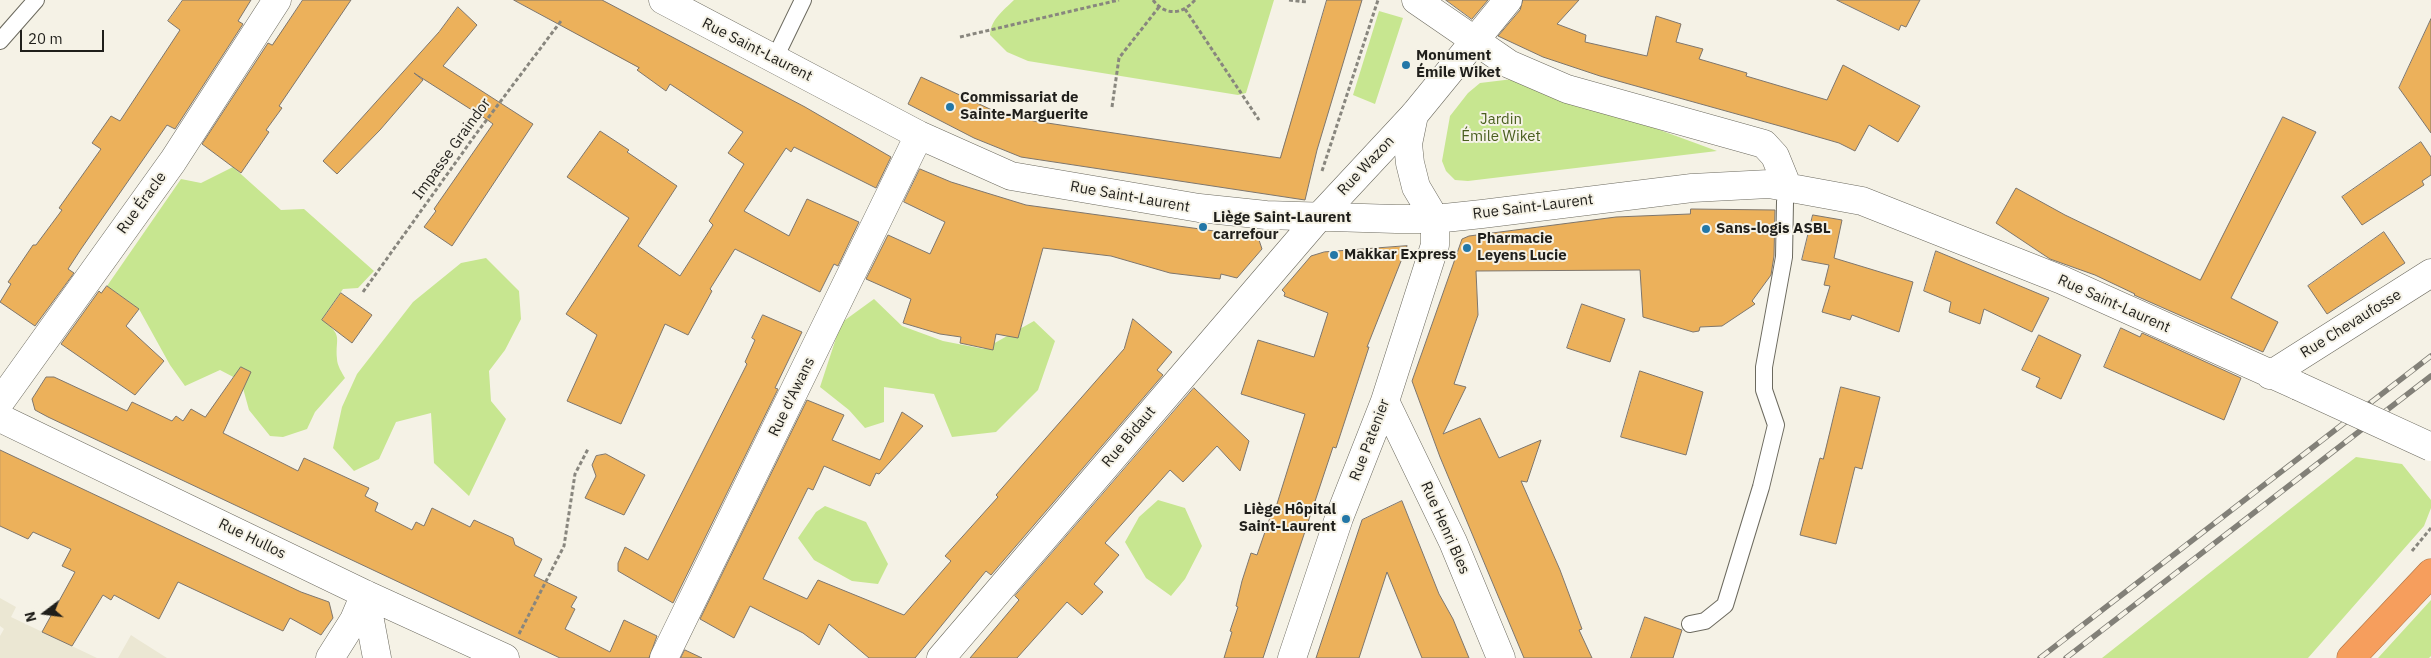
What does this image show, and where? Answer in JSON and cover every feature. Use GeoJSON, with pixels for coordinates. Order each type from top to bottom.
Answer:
{"type":"FeatureCollection","features":[{"type":"Feature","properties":{"kind":"highway"},"geometry":{"type":"LineString","coordinates":[[2351,658],[2431,573]]}},
{"type":"Feature","properties":{"kind":"street","name":"Rue Éracle"},"geometry":{"type":"LineString","coordinates":[[0,402],[173,161],[277,0]]}},
{"type":"Feature","properties":{"kind":"street","name":"Rue Saint-Laurent"},"geometry":{"type":"LineString","coordinates":[[663,0],[918,136],[1011,176],[1199,208],[1319,217],[1435,219],[1692,188],[1769,184],[1862,202],[2062,280],[2431,448]]}},
{"type":"Feature","properties":{"kind":"street"},"geometry":{"type":"LineString","coordinates":[[1416,0],[1509,64],[1567,89],[1764,144],[1775,156],[1788,188]]}},
{"type":"Feature","properties":{"kind":"street","name":"Rue Wazon"},"geometry":{"type":"LineString","coordinates":[[1319,217],[1414,115],[1508,0]]}},
{"type":"Feature","properties":{"kind":"street","name":"Rue Wazon"},"geometry":{"type":"LineString","coordinates":[[1414,115],[1408,144],[1410,164],[1416,187],[1435,219]]}},
{"type":"Feature","properties":{"kind":"street","name":"Rue d'Awans"},"geometry":{"type":"LineString","coordinates":[[664,658],[918,136]]}},
{"type":"Feature","properties":{"kind":"street","name":"Rue Bidaut"},"geometry":{"type":"LineString","coordinates":[[941,658],[1319,217]]}},
{"type":"Feature","properties":{"kind":"street","name":"Rue Patenier"},"geometry":{"type":"LineString","coordinates":[[1292,658],[1339,518],[1385,401],[1435,245],[1435,219]]}},
{"type":"Feature","properties":{"kind":"street","name":"Rue Chevaufosse"},"geometry":{"type":"LineString","coordinates":[[2270,375],[2431,273]]}},
{"type":"Feature","properties":{"kind":"street","name":"Rue Henri Bles"},"geometry":{"type":"LineString","coordinates":[[1385,401],[1453,542],[1501,658]]}},
{"type":"Feature","properties":{"kind":"street","name":"Rue Hullos"},"geometry":{"type":"LineString","coordinates":[[0,418],[365,594],[510,649]]}},
{"type":"Feature","properties":{"kind":"street"},"geometry":{"type":"LineString","coordinates":[[330,658],[354,620],[365,594]]}},
{"type":"Feature","properties":{"kind":"street"},"geometry":{"type":"LineString","coordinates":[[365,594],[377,658]]}},
{"type":"Feature","properties":{"kind":"lane"},"geometry":{"type":"LineString","coordinates":[[0,41],[36,0]]}},
{"type":"Feature","properties":{"kind":"lane"},"geometry":{"type":"LineString","coordinates":[[774,60],[803,0]]}},
{"type":"Feature","properties":{"kind":"lane"},"geometry":{"type":"LineString","coordinates":[[1690,624],[1705,621],[1725,605],[1761,487],[1776,425],[1764,390],[1764,367],[1784,257],[1785,202],[1788,188]]}},
{"type":"Feature","properties":{"kind":"path"},"geometry":{"type":"LineString","coordinates":[[960,37],[1119,0]]}},
{"type":"Feature","properties":{"kind":"path"},"geometry":{"type":"LineString","coordinates":[[1153,0],[1158,7],[1168,12],[1179,12],[1195,0]]}},
{"type":"Feature","properties":{"kind":"path"},"geometry":{"type":"LineString","coordinates":[[1289,0],[1306,2]]}},
{"type":"Feature","properties":{"kind":"path"},"geometry":{"type":"LineString","coordinates":[[1320,176],[1378,0]]}},
{"type":"Feature","properties":{"kind":"path"},"geometry":{"type":"LineString","coordinates":[[1112,107],[1120,58],[1158,7]]}},
{"type":"Feature","properties":{"kind":"path"},"geometry":{"type":"LineString","coordinates":[[1185,9],[1259,120]]}},
{"type":"Feature","properties":{"kind":"path","name":"Impasse Graindor"},"geometry":{"type":"LineString","coordinates":[[363,292],[476,134],[561,21]]}},
{"type":"Feature","properties":{"kind":"path"},"geometry":{"type":"LineString","coordinates":[[510,649],[564,546],[575,474],[588,449]]}},
{"type":"Feature","properties":{"kind":"shaded area"},"geometry":{"type":"Polygon","coordinates":[[[0,598],[16,607],[11,617],[97,658],[0,658],[0,636],[4,629],[0,626],[0,598]]]}},
{"type":"Feature","properties":{"kind":"shaded area"},"geometry":{"type":"Polygon","coordinates":[[[131,635],[137,639],[167,658],[118,658],[131,635]]]}},
{"type":"Feature","properties":{"kind":"green space"},"geometry":{"type":"Polygon","coordinates":[[[1014,0],[1274,0],[1246,93],[1238,95],[1028,61],[1007,52],[990,35],[995,20],[1014,0]]]}},
{"type":"Feature","properties":{"kind":"green space"},"geometry":{"type":"Polygon","coordinates":[[[1379,11],[1403,18],[1375,104],[1353,95],[1379,11]]]}},
{"type":"Feature","properties":{"kind":"green space","name":"Jardin Émile Wiket"},"geometry":{"type":"Polygon","coordinates":[[[1513,79],[1559,93],[1717,151],[1468,181],[1455,180],[1446,171],[1442,161],[1450,116],[1468,93],[1480,83],[1513,79]]]}},
{"type":"Feature","properties":{"kind":"green space"},"geometry":{"type":"Polygon","coordinates":[[[233,167],[281,210],[304,209],[374,271],[358,288],[343,289],[322,320],[336,334],[337,361],[345,378],[315,412],[307,429],[283,437],[270,436],[249,410],[241,381],[220,370],[185,386],[170,365],[139,309],[107,286],[181,179],[201,183],[233,167]]]}},
{"type":"Feature","properties":{"kind":"green space"},"geometry":{"type":"Polygon","coordinates":[[[486,258],[519,291],[521,319],[505,350],[489,371],[491,401],[506,419],[469,496],[434,463],[431,413],[396,422],[379,459],[354,471],[333,448],[342,407],[357,374],[413,302],[461,263],[486,258]]]}},
{"type":"Feature","properties":{"kind":"green space"},"geometry":{"type":"Polygon","coordinates":[[[874,299],[902,326],[943,341],[984,349],[1034,321],[1055,341],[1038,390],[996,432],[952,437],[934,394],[884,387],[884,422],[865,428],[849,410],[820,387],[841,323],[874,299]]]}},
{"type":"Feature","properties":{"kind":"green space"},"geometry":{"type":"Polygon","coordinates":[[[2356,457],[2402,464],[2431,500],[2431,508],[2424,526],[2308,658],[2102,658],[2356,457]]]}},
{"type":"Feature","properties":{"kind":"green space"},"geometry":{"type":"Polygon","coordinates":[[[1158,500],[1185,508],[1202,546],[1185,579],[1171,596],[1146,578],[1125,542],[1139,517],[1158,500]]]}},
{"type":"Feature","properties":{"kind":"green space"},"geometry":{"type":"Polygon","coordinates":[[[825,506],[866,522],[888,564],[878,584],[852,581],[814,560],[798,538],[816,512],[825,506]]]}},
{"type":"Feature","properties":{"kind":"green space"},"geometry":{"type":"Polygon","coordinates":[[[2431,600],[2431,656],[2429,658],[2378,658],[2431,600]]]}},
{"type":"Feature","properties":{"kind":"building"},"geometry":{"type":"Polygon","coordinates":[[[183,0],[251,0],[238,21],[243,24],[175,129],[167,125],[81,249],[68,269],[74,273],[35,326],[0,302],[11,284],[8,282],[33,245],[36,245],[62,210],[59,208],[101,149],[92,143],[111,116],[120,121],[180,30],[168,21],[183,0]]]}},
{"type":"Feature","properties":{"kind":"building"},"geometry":{"type":"Polygon","coordinates":[[[303,0],[351,0],[279,106],[282,108],[266,130],[269,132],[241,173],[202,144],[268,43],[272,45],[303,0]]]}},
{"type":"Feature","properties":{"kind":"building"},"geometry":{"type":"Polygon","coordinates":[[[514,0],[602,0],[805,107],[891,157],[876,188],[794,147],[791,152],[786,148],[744,211],[789,236],[807,199],[859,222],[838,266],[834,264],[820,292],[735,249],[710,289],[712,291],[688,335],[665,324],[621,424],[567,401],[597,335],[566,314],[629,218],[567,177],[600,131],[677,186],[638,246],[680,276],[713,225],[709,221],[744,164],[728,153],[743,132],[670,84],[666,91],[637,70],[639,68],[514,0]]]}},
{"type":"Feature","properties":{"kind":"building"},"geometry":{"type":"Polygon","coordinates":[[[1327,0],[1362,0],[1317,150],[1305,200],[1021,157],[974,138],[908,104],[921,77],[992,110],[1034,121],[1280,158],[1327,0]]]}},
{"type":"Feature","properties":{"kind":"building"},"geometry":{"type":"Polygon","coordinates":[[[1446,0],[1488,0],[1472,19],[1446,0]]]}},
{"type":"Feature","properties":{"kind":"building"},"geometry":{"type":"Polygon","coordinates":[[[1523,0],[1579,0],[1557,24],[1586,35],[1585,42],[1647,56],[1656,16],[1681,24],[1676,42],[1703,49],[1699,59],[1747,73],[1746,76],[1827,100],[1843,65],[1920,106],[1898,142],[1869,125],[1855,151],[1839,143],[1600,76],[1543,57],[1498,36],[1520,10],[1523,0]]]}},
{"type":"Feature","properties":{"kind":"building"},"geometry":{"type":"Polygon","coordinates":[[[1837,0],[1920,0],[1906,27],[1901,25],[1899,30],[1837,0]]]}},
{"type":"Feature","properties":{"kind":"building"},"geometry":{"type":"Polygon","coordinates":[[[458,7],[477,25],[443,66],[533,124],[452,246],[424,227],[436,211],[434,209],[493,124],[489,121],[414,73],[423,80],[380,130],[337,174],[323,161],[439,32],[458,7]]]}},
{"type":"Feature","properties":{"kind":"building"},"geometry":{"type":"Polygon","coordinates":[[[2431,19],[2431,133],[2399,88],[2431,19]]]}},
{"type":"Feature","properties":{"kind":"building"},"geometry":{"type":"Polygon","coordinates":[[[2283,117],[2316,132],[2231,298],[2278,322],[2263,352],[2134,295],[2095,275],[2050,259],[1996,223],[2016,188],[2065,215],[2200,280],[2283,117]]]}},
{"type":"Feature","properties":{"kind":"building"},"geometry":{"type":"Polygon","coordinates":[[[2421,142],[2431,157],[2431,175],[2422,181],[2424,185],[2362,225],[2342,197],[2421,142]]]}},
{"type":"Feature","properties":{"kind":"building"},"geometry":{"type":"Polygon","coordinates":[[[920,169],[951,182],[1026,205],[1258,237],[1262,249],[1237,278],[1221,274],[1220,279],[1170,273],[1111,256],[1043,248],[1018,338],[996,334],[993,350],[960,343],[961,337],[940,334],[903,323],[911,299],[866,279],[888,235],[930,254],[945,222],[904,202],[920,169]]]}},
{"type":"Feature","properties":{"kind":"building"},"geometry":{"type":"Polygon","coordinates":[[[1691,209],[1775,210],[1774,256],[1771,275],[1752,301],[1755,304],[1722,326],[1700,327],[1699,331],[1693,332],[1643,317],[1640,270],[1476,271],[1478,315],[1454,384],[1466,387],[1443,434],[1480,418],[1499,458],[1541,440],[1527,482],[1521,481],[1560,570],[1582,629],[1579,630],[1592,658],[1524,658],[1440,457],[1412,381],[1462,239],[1469,236],[1616,217],[1690,214],[1691,209]]]}},
{"type":"Feature","properties":{"kind":"building"},"geometry":{"type":"Polygon","coordinates":[[[1813,215],[1842,220],[1834,258],[1913,282],[1899,332],[1852,315],[1850,320],[1822,312],[1830,286],[1824,285],[1829,265],[1802,260],[1813,215]]]}},
{"type":"Feature","properties":{"kind":"building"},"geometry":{"type":"Polygon","coordinates":[[[2384,232],[2405,263],[2327,314],[2308,286],[2384,232]]]}},
{"type":"Feature","properties":{"kind":"building"},"geometry":{"type":"Polygon","coordinates":[[[1407,246],[1367,347],[1369,347],[1336,448],[1333,447],[1263,658],[1224,658],[1238,607],[1236,606],[1242,581],[1251,553],[1257,555],[1274,506],[1276,507],[1305,414],[1241,394],[1258,340],[1314,357],[1328,313],[1284,296],[1285,293],[1282,290],[1311,256],[1324,252],[1407,246]]]}},
{"type":"Feature","properties":{"kind":"building"},"geometry":{"type":"Polygon","coordinates":[[[1936,251],[2049,298],[2032,332],[1984,309],[1980,324],[1949,312],[1951,302],[1924,291],[1936,251]]]}},
{"type":"Feature","properties":{"kind":"building"},"geometry":{"type":"Polygon","coordinates":[[[107,286],[139,309],[126,326],[164,361],[135,395],[61,344],[99,291],[101,293],[107,286]]]}},
{"type":"Feature","properties":{"kind":"building"},"geometry":{"type":"Polygon","coordinates":[[[341,293],[372,315],[352,343],[322,320],[341,293]]]}},
{"type":"Feature","properties":{"kind":"building"},"geometry":{"type":"Polygon","coordinates":[[[1582,304],[1625,319],[1610,362],[1567,348],[1582,304]]]}},
{"type":"Feature","properties":{"kind":"building"},"geometry":{"type":"Polygon","coordinates":[[[763,315],[802,332],[775,388],[778,389],[673,603],[618,571],[618,563],[625,547],[648,560],[747,364],[745,362],[755,340],[752,338],[763,315]]]}},
{"type":"Feature","properties":{"kind":"building"},"geometry":{"type":"Polygon","coordinates":[[[1133,319],[1172,352],[1157,370],[1163,375],[991,575],[986,571],[915,658],[869,658],[829,624],[819,645],[803,633],[750,606],[734,638],[700,619],[807,400],[844,415],[832,440],[880,460],[902,412],[923,426],[879,474],[876,473],[870,486],[824,466],[813,490],[808,488],[763,579],[807,599],[818,580],[904,615],[951,561],[945,556],[1124,349],[1133,319]]]}},
{"type":"Feature","properties":{"kind":"building"},"geometry":{"type":"Polygon","coordinates":[[[2121,328],[2140,337],[2142,333],[2241,378],[2224,420],[2104,367],[2121,328]]]}},
{"type":"Feature","properties":{"kind":"building"},"geometry":{"type":"Polygon","coordinates":[[[2039,335],[2081,355],[2061,399],[2036,387],[2040,378],[2022,370],[2039,335]]]}},
{"type":"Feature","properties":{"kind":"building"},"geometry":{"type":"Polygon","coordinates":[[[241,367],[251,372],[223,433],[298,471],[304,458],[369,488],[365,496],[378,503],[375,511],[412,530],[416,522],[424,526],[432,508],[470,527],[474,520],[513,538],[515,545],[542,559],[534,576],[577,597],[571,607],[575,609],[565,629],[610,652],[624,620],[657,636],[649,658],[560,658],[48,417],[35,410],[32,399],[46,377],[54,377],[127,411],[132,402],[172,421],[176,416],[183,421],[191,409],[205,417],[241,367]]]}},
{"type":"Feature","properties":{"kind":"building"},"geometry":{"type":"Polygon","coordinates":[[[1640,371],[1703,392],[1686,455],[1621,437],[1640,371]]]}},
{"type":"Feature","properties":{"kind":"building"},"geometry":{"type":"Polygon","coordinates":[[[1841,387],[1880,397],[1862,469],[1855,467],[1836,544],[1800,535],[1820,458],[1823,459],[1841,387]]]}},
{"type":"Feature","properties":{"kind":"building"},"geometry":{"type":"Polygon","coordinates":[[[1194,388],[1249,441],[1240,471],[1217,446],[1183,482],[1170,470],[1105,543],[1119,555],[1094,584],[1103,592],[1082,615],[1067,602],[1017,658],[970,658],[1019,600],[1015,596],[1194,388]]]}},
{"type":"Feature","properties":{"kind":"building"},"geometry":{"type":"Polygon","coordinates":[[[0,450],[301,592],[329,602],[333,618],[321,635],[290,618],[283,631],[178,582],[159,619],[114,595],[111,600],[103,595],[72,646],[42,632],[75,572],[62,566],[71,549],[33,532],[28,539],[0,526],[0,450]]]}},
{"type":"Feature","properties":{"kind":"building"},"geometry":{"type":"Polygon","coordinates":[[[606,454],[645,475],[624,515],[585,498],[596,476],[592,465],[596,456],[606,454]]]}},
{"type":"Feature","properties":{"kind":"building"},"geometry":{"type":"Polygon","coordinates":[[[1402,501],[1439,594],[1453,619],[1469,658],[1422,658],[1387,572],[1359,658],[1316,658],[1362,520],[1402,501]]]}},
{"type":"Feature","properties":{"kind":"building"},"geometry":{"type":"Polygon","coordinates":[[[1645,617],[1682,630],[1673,658],[1631,658],[1645,617]]]}},
{"type":"Feature","properties":{"kind":"building"},"geometry":{"type":"Polygon","coordinates":[[[685,650],[702,658],[681,658],[685,650]]]}},
{"type":"Feature","properties":{"kind":"railway"},"geometry":{"type":"LineString","coordinates":[[2040,658],[2431,356]]}},
{"type":"Feature","properties":{"kind":"railway"},"geometry":{"type":"LineString","coordinates":[[2066,658],[2431,376]]}},
{"type":"Feature","properties":{"kind":"place","name":"Monument Émile Wiket"},"geometry":{"type":"Point","coordinates":[1406,65]}},
{"type":"Feature","properties":{"kind":"place","name":"Commissariat de Sainte-Marguerite"},"geometry":{"type":"Point","coordinates":[950,107]}},
{"type":"Feature","properties":{"kind":"place","name":"Liège Saint-Laurent carrefour"},"geometry":{"type":"Point","coordinates":[1203,227]}},
{"type":"Feature","properties":{"kind":"place","name":"Sans-logis ASBL"},"geometry":{"type":"Point","coordinates":[1706,229]}},
{"type":"Feature","properties":{"kind":"place","name":"Pharmacie Leyens Lucie"},"geometry":{"type":"Point","coordinates":[1467,248]}},
{"type":"Feature","properties":{"kind":"place","name":"Makkar Express"},"geometry":{"type":"Point","coordinates":[1334,255]}},
{"type":"Feature","properties":{"kind":"place","name":"Liège Hôpital Saint-Laurent"},"geometry":{"type":"Point","coordinates":[1346,519]}}]}
